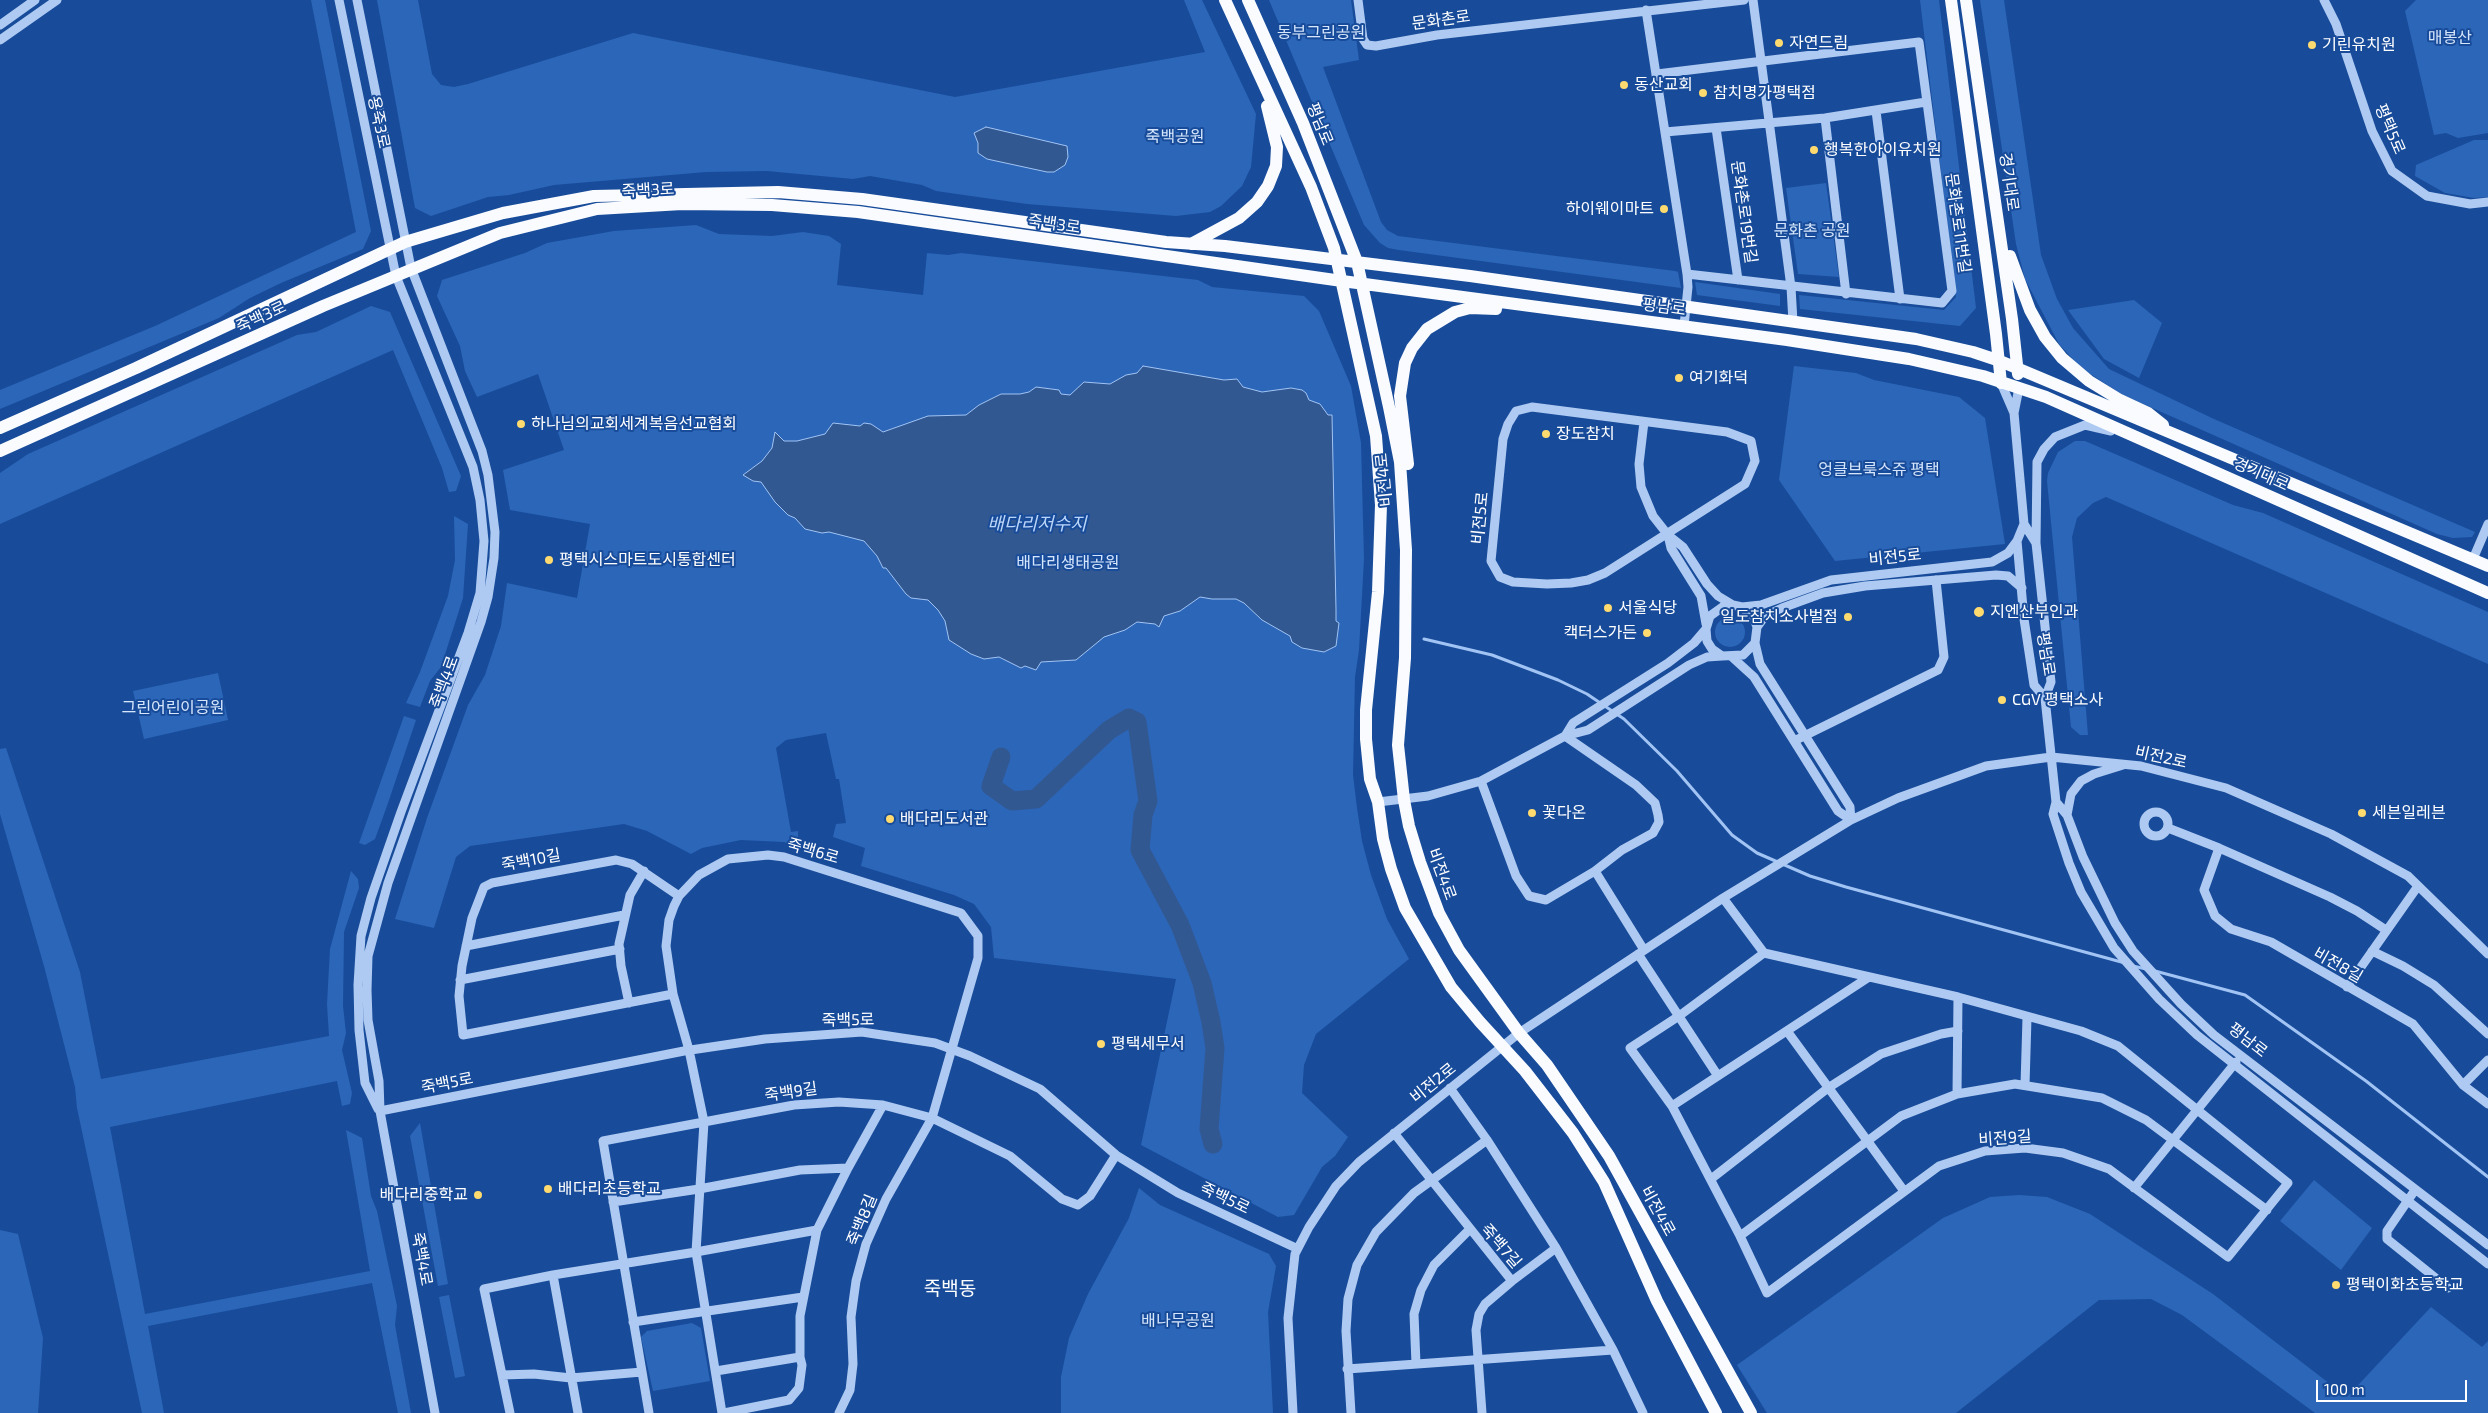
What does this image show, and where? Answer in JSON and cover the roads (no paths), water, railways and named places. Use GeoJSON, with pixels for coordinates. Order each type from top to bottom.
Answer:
{"type":"FeatureCollection","features":[{"type":"Feature","properties":{"kind":"main road","name":"평남로"},"geometry":{"type":"LineString","coordinates":[[1225,0],[1311,187],[1337,259],[1342,281],[1684,326],[1910,359],[1983,376],[2001,383]]}},
{"type":"Feature","properties":{"kind":"main road","name":"평남로"},"geometry":{"type":"LineString","coordinates":[[1248,0],[1302,123],[1357,262]]}},
{"type":"Feature","properties":{"kind":"main road","name":"경기대로"},"geometry":{"type":"LineString","coordinates":[[1951,0],[2000,361],[2001,383],[2046,397],[2488,593]]}},
{"type":"Feature","properties":{"kind":"main road","name":"경기대로"},"geometry":{"type":"LineString","coordinates":[[1966,0],[1996,207],[2019,388]]}},
{"type":"Feature","properties":{"kind":"main road"},"geometry":{"type":"LineString","coordinates":[[1191,244],[1240,218],[1257,202],[1268,186],[1276,166],[1277,147],[1263,84]]}},
{"type":"Feature","properties":{"kind":"main road","name":"죽백3로"},"geometry":{"type":"LineString","coordinates":[[0,428],[136,368],[405,242],[502,213],[594,196],[778,192],[862,199],[1191,244],[1337,259]]}},
{"type":"Feature","properties":{"kind":"main road","name":"죽백3로"},"geometry":{"type":"LineString","coordinates":[[0,450],[411,268],[500,233],[597,209],[682,204],[772,205],[858,212],[1342,281]]}},
{"type":"Feature","properties":{"kind":"main road"},"geometry":{"type":"LineString","coordinates":[[1996,207],[2014,270],[2030,310],[2045,337],[2062,358],[2089,381],[2120,400],[2148,413],[2177,435]]}},
{"type":"Feature","properties":{"kind":"main road","name":"평남로"},"geometry":{"type":"LineString","coordinates":[[1337,259],[1916,339],[1973,352],[2000,361]]}},
{"type":"Feature","properties":{"kind":"main road","name":"비전4로"},"geometry":{"type":"LineString","coordinates":[[1357,262],[1400,462],[1403,493],[1406,593],[1398,745],[1408,826],[1440,913],[1459,950],[1519,1033],[1547,1065],[1609,1156],[1751,1413]]}},
{"type":"Feature","properties":{"kind":"main road","name":"비전4로"},"geometry":{"type":"LineString","coordinates":[[1342,281],[1376,436],[1380,472],[1378,592],[1366,710],[1366,739],[1370,779],[1378,802],[1383,839],[1405,908],[1452,987],[1526,1071],[1573,1133],[1604,1182],[1657,1301],[1716,1413]]}},
{"type":"Feature","properties":{"kind":"main road"},"geometry":{"type":"LineString","coordinates":[[1403,493],[1409,467],[1400,382],[1412,348],[1427,329],[1439,319],[1470,308],[1559,318],[1594,314]]}},
{"type":"Feature","properties":{"kind":"main road","name":"경기대로"},"geometry":{"type":"LineString","coordinates":[[2000,361],[2488,566]]}},
{"type":"Feature","properties":{"kind":"street"},"geometry":{"type":"LineString","coordinates":[[0,25],[35,0]]}},
{"type":"Feature","properties":{"kind":"street"},"geometry":{"type":"LineString","coordinates":[[0,40],[57,0]]}},
{"type":"Feature","properties":{"kind":"street","name":"용죽3로"},"geometry":{"type":"LineString","coordinates":[[339,0],[396,276]]}},
{"type":"Feature","properties":{"kind":"street","name":"죽백4로"},"geometry":{"type":"LineString","coordinates":[[357,0],[411,268],[482,451],[493,509],[494,558],[488,597],[481,622],[388,883],[368,956],[368,1020],[378,1081],[380,1111],[434,1413]]}},
{"type":"Feature","properties":{"kind":"street","name":"문화촌로"},"geometry":{"type":"LineString","coordinates":[[1358,0],[1363,39],[1368,45],[1376,46],[1437,35],[1744,0]]}},
{"type":"Feature","properties":{"kind":"street"},"geometry":{"type":"LineString","coordinates":[[1753,0],[1791,287],[1793,322]]}},
{"type":"Feature","properties":{"kind":"street","name":"평택5로"},"geometry":{"type":"LineString","coordinates":[[2324,0],[2336,24],[2372,131],[2392,171],[2426,196],[2470,204],[2488,202]]}},
{"type":"Feature","properties":{"kind":"street"},"geometry":{"type":"LineString","coordinates":[[1646,10],[1688,274],[1684,326]]}},
{"type":"Feature","properties":{"kind":"street","name":"문화촌로11번길"},"geometry":{"type":"LineString","coordinates":[[1738,280],[1846,294],[1942,303],[1952,291],[1919,42],[1761,62]]}},
{"type":"Feature","properties":{"kind":"street"},"geometry":{"type":"LineString","coordinates":[[1657,74],[1761,62]]}},
{"type":"Feature","properties":{"kind":"street"},"geometry":{"type":"LineString","coordinates":[[1665,132],[1825,118],[1926,102]]}},
{"type":"Feature","properties":{"kind":"street"},"geometry":{"type":"LineString","coordinates":[[1876,111],[1900,299]]}},
{"type":"Feature","properties":{"kind":"street"},"geometry":{"type":"LineString","coordinates":[[1825,118],[1846,294]]}},
{"type":"Feature","properties":{"kind":"street","name":"문화촌로19번길"},"geometry":{"type":"LineString","coordinates":[[1688,274],[1738,280],[1716,128]]}},
{"type":"Feature","properties":{"kind":"street","name":"죽백4로"},"geometry":{"type":"LineString","coordinates":[[380,1111],[365,1083],[359,1030],[358,985],[361,936],[371,898],[401,812],[468,633],[480,593],[484,555],[480,500],[473,467],[396,276]]}},
{"type":"Feature","properties":{"kind":"street"},"geometry":{"type":"LineString","coordinates":[[2001,383],[2014,413]]}},
{"type":"Feature","properties":{"kind":"street"},"geometry":{"type":"LineString","coordinates":[[2014,413],[2019,388]]}},
{"type":"Feature","properties":{"kind":"street","name":"비전5로"},"geometry":{"type":"LineString","coordinates":[[1532,407],[1727,432],[1751,441],[1755,461],[1745,484],[1668,535],[1605,573],[1588,580],[1547,584],[1513,582],[1500,577],[1491,560],[1503,439],[1508,424],[1516,411],[1532,407]]}},
{"type":"Feature","properties":{"kind":"street","name":"평남로"},"geometry":{"type":"LineString","coordinates":[[2014,413],[2024,524],[2036,543],[2051,682],[2044,698],[2056,802],[2053,814],[2081,892],[2114,948],[2159,998],[2197,1035],[2488,1264]]}},
{"type":"Feature","properties":{"kind":"street"},"geometry":{"type":"LineString","coordinates":[[1644,422],[1639,464],[1641,487],[1653,516],[1668,535],[1683,547],[1706,584],[1718,596],[1749,612],[1757,627],[1755,643],[1760,664],[1850,807],[1851,820]]}},
{"type":"Feature","properties":{"kind":"street"},"geometry":{"type":"LineString","coordinates":[[2036,543],[2037,462],[2044,449],[2055,437],[2085,425],[2149,442]]}},
{"type":"Feature","properties":{"kind":"street","name":"평남로"},"geometry":{"type":"LineString","coordinates":[[2024,524],[2017,541],[2022,588],[2034,685],[2044,698]]}},
{"type":"Feature","properties":{"kind":"street"},"geometry":{"type":"LineString","coordinates":[[2473,559],[2488,524]]}},
{"type":"Feature","properties":{"kind":"street"},"geometry":{"type":"LineString","coordinates":[[1668,535],[1671,548],[1701,596],[1707,642],[1712,649],[1727,657],[1754,677],[1838,811],[1851,820]]}},
{"type":"Feature","properties":{"kind":"street","name":"비전5로"},"geometry":{"type":"LineString","coordinates":[[1737,606],[1761,605],[1830,580],[1992,562],[2008,553],[2017,541]]}},
{"type":"Feature","properties":{"kind":"street","name":"비전5로"},"geometry":{"type":"LineString","coordinates":[[1757,627],[1765,616],[1782,608],[1823,593],[1865,586],[2008,576],[2022,588]]}},
{"type":"Feature","properties":{"kind":"street"},"geometry":{"type":"LineString","coordinates":[[1794,741],[1938,670],[1944,657],[1936,580]]}},
{"type":"Feature","properties":{"kind":"street"},"geometry":{"type":"LineString","coordinates":[[1565,736],[1577,721],[1668,663],[1694,643],[1716,610],[1737,606]]}},
{"type":"Feature","properties":{"kind":"street"},"geometry":{"type":"LineString","coordinates":[[1378,802],[1428,796],[1481,781],[1565,736],[1590,729],[1689,665],[1707,657],[1743,655],[1755,643]]}},
{"type":"Feature","properties":{"kind":"street"},"geometry":{"type":"LineString","coordinates":[[1481,781],[1516,876],[1529,896],[1546,900],[1596,871],[1622,850],[1653,833],[1659,822],[1655,803],[1636,785],[1565,736]]}},
{"type":"Feature","properties":{"kind":"street","name":"비전2로"},"geometry":{"type":"LineString","coordinates":[[1293,1413],[1288,1318],[1296,1248],[1336,1186],[1359,1162],[1519,1033],[1755,878],[1851,820],[1898,798],[1986,766],[2050,757],[2141,766],[2226,788],[2331,834],[2408,876],[2488,954]]}},
{"type":"Feature","properties":{"kind":"street"},"geometry":{"type":"LineString","coordinates":[[2067,815],[2072,794],[2081,780],[2126,764]]}},
{"type":"Feature","properties":{"kind":"street","name":"평남로"},"geometry":{"type":"LineString","coordinates":[[2056,802],[2067,815],[2097,887],[2115,923],[2133,951],[2181,1004],[2214,1035],[2488,1245]]}},
{"type":"Feature","properties":{"kind":"street"},"geometry":{"type":"LineString","coordinates":[[2168,828],[2219,848],[2330,897],[2357,911],[2386,930]]}},
{"type":"Feature","properties":{"kind":"street","name":"비전8길"},"geometry":{"type":"LineString","coordinates":[[2219,848],[2204,890],[2215,916],[2231,929],[2271,942],[2413,1024],[2463,1085],[2488,1104]]}},
{"type":"Feature","properties":{"kind":"street","name":"죽백6로"},"geometry":{"type":"LineString","coordinates":[[689,1050],[673,994],[666,946],[669,920],[679,896],[699,875],[711,867],[728,859],[768,855],[784,857],[961,913],[978,936],[978,958],[953,1050]]}},
{"type":"Feature","properties":{"kind":"street","name":"죽백10길"},"geometry":{"type":"LineString","coordinates":[[673,994],[463,1035],[459,996],[460,980],[472,918],[484,887],[492,883],[616,860],[632,864],[679,896]]}},
{"type":"Feature","properties":{"kind":"street"},"geometry":{"type":"LineString","coordinates":[[629,1003],[620,950],[624,915],[630,895],[644,871]]}},
{"type":"Feature","properties":{"kind":"street"},"geometry":{"type":"LineString","coordinates":[[1596,871],[1679,1016],[1718,1076]]}},
{"type":"Feature","properties":{"kind":"street","name":"비전8길"},"geometry":{"type":"LineString","coordinates":[[2418,886],[2372,951],[2403,966],[2434,985],[2488,1034]]}},
{"type":"Feature","properties":{"kind":"street"},"geometry":{"type":"LineString","coordinates":[[1723,898],[1764,953]]}},
{"type":"Feature","properties":{"kind":"street"},"geometry":{"type":"LineString","coordinates":[[466,946],[624,915]]}},
{"type":"Feature","properties":{"kind":"street"},"geometry":{"type":"LineString","coordinates":[[460,980],[620,950]]}},
{"type":"Feature","properties":{"kind":"street"},"geometry":{"type":"LineString","coordinates":[[2347,987],[2372,951]]}},
{"type":"Feature","properties":{"kind":"street","name":"비전9길"},"geometry":{"type":"LineString","coordinates":[[1764,953],[1869,977],[1958,997],[2027,1018],[2081,1031],[2118,1046],[2196,1111],[2288,1183],[2228,1257],[2108,1169],[2063,1154],[2024,1148],[1985,1152],[1939,1166],[1767,1293],[1740,1236],[1672,1106],[1630,1048],[1679,1016],[1764,953]]}},
{"type":"Feature","properties":{"kind":"street"},"geometry":{"type":"LineString","coordinates":[[1672,1106],[1869,977]]}},
{"type":"Feature","properties":{"kind":"street"},"geometry":{"type":"LineString","coordinates":[[1957,1094],[1958,997]]}},
{"type":"Feature","properties":{"kind":"street"},"geometry":{"type":"LineString","coordinates":[[2025,1085],[2027,1018]]}},
{"type":"Feature","properties":{"kind":"street"},"geometry":{"type":"LineString","coordinates":[[1787,1030],[1904,1191]]}},
{"type":"Feature","properties":{"kind":"street"},"geometry":{"type":"LineString","coordinates":[[1711,1179],[1828,1088],[1881,1054],[1941,1034],[1958,1031]]}},
{"type":"Feature","properties":{"kind":"street","name":"죽백5로"},"geometry":{"type":"LineString","coordinates":[[380,1111],[689,1050],[765,1040],[862,1032],[935,1042],[1040,1089],[1116,1155],[1178,1193],[1296,1248]]}},
{"type":"Feature","properties":{"kind":"street"},"geometry":{"type":"LineString","coordinates":[[689,1050],[704,1122],[704,1156],[699,1189],[696,1252],[723,1413],[789,1400],[799,1388],[802,1365],[800,1357],[803,1296],[817,1230],[848,1168],[883,1105]]}},
{"type":"Feature","properties":{"kind":"street","name":"죽백8길"},"geometry":{"type":"LineString","coordinates":[[839,1413],[850,1390],[853,1364],[851,1317],[856,1280],[866,1244],[886,1199],[932,1118],[953,1050]]}},
{"type":"Feature","properties":{"kind":"street"},"geometry":{"type":"LineString","coordinates":[[2134,1188],[2241,1056]]}},
{"type":"Feature","properties":{"kind":"street"},"geometry":{"type":"LineString","coordinates":[[2463,1085],[2488,1060]]}},
{"type":"Feature","properties":{"kind":"street"},"geometry":{"type":"LineString","coordinates":[[1740,1236],[1901,1116],[1957,1094],[2015,1084],[2102,1098],[2146,1120],[2267,1210]]}},
{"type":"Feature","properties":{"kind":"street"},"geometry":{"type":"LineString","coordinates":[[1450,1088],[1486,1138],[1556,1248],[1613,1350],[1643,1413]]}},
{"type":"Feature","properties":{"kind":"street","name":"죽백9길"},"geometry":{"type":"LineString","coordinates":[[613,1202],[604,1141],[794,1105],[839,1102],[883,1105],[932,1118],[1010,1156],[1069,1203],[1078,1205],[1085,1201],[1116,1155]]}},
{"type":"Feature","properties":{"kind":"street"},"geometry":{"type":"LineString","coordinates":[[1394,1133],[1470,1229]]}},
{"type":"Feature","properties":{"kind":"street"},"geometry":{"type":"LineString","coordinates":[[1351,1413],[1346,1331],[1348,1300],[1357,1265],[1376,1232],[1414,1192],[1486,1138]]}},
{"type":"Feature","properties":{"kind":"street"},"geometry":{"type":"LineString","coordinates":[[648,1413],[613,1202],[699,1189],[800,1170],[848,1168]]}},
{"type":"Feature","properties":{"kind":"street"},"geometry":{"type":"LineString","coordinates":[[2415,1190],[2387,1231],[2387,1239],[2448,1288]]}},
{"type":"Feature","properties":{"kind":"street","name":"죽백7길"},"geometry":{"type":"LineString","coordinates":[[1416,1364],[1414,1314],[1420,1290],[1434,1266],[1470,1229],[1512,1281],[1485,1304],[1479,1314],[1476,1330],[1482,1413]]}},
{"type":"Feature","properties":{"kind":"street"},"geometry":{"type":"LineString","coordinates":[[510,1413],[484,1289],[553,1275],[817,1230]]}},
{"type":"Feature","properties":{"kind":"street"},"geometry":{"type":"LineString","coordinates":[[1512,1281],[1556,1248]]}},
{"type":"Feature","properties":{"kind":"street"},"geometry":{"type":"LineString","coordinates":[[553,1275],[578,1413]]}},
{"type":"Feature","properties":{"kind":"street"},"geometry":{"type":"LineString","coordinates":[[633,1322],[803,1296]]}},
{"type":"Feature","properties":{"kind":"street"},"geometry":{"type":"LineString","coordinates":[[1347,1369],[1613,1350]]}},
{"type":"Feature","properties":{"kind":"street"},"geometry":{"type":"LineString","coordinates":[[716,1372],[800,1357]]}},
{"type":"Feature","properties":{"kind":"street"},"geometry":{"type":"LineString","coordinates":[[502,1375],[534,1374],[571,1378],[642,1372]]}},
{"type":"Feature","properties":{"kind":"water"},"geometry":{"type":"Polygon","coordinates":[[[986,127],[1067,146],[1068,157],[1065,165],[1054,172],[1047,172],[987,159],[978,153],[978,143],[974,133],[986,127]]]}},
{"type":"Feature","properties":{"kind":"water","name":"배다리저수지"},"geometry":{"type":"Polygon","coordinates":[[[1143,366],[1224,380],[1237,379],[1243,387],[1262,392],[1291,388],[1302,390],[1306,393],[1309,400],[1320,404],[1328,415],[1332,415],[1336,621],[1339,623],[1336,646],[1324,652],[1302,648],[1292,642],[1290,636],[1262,620],[1244,603],[1236,599],[1200,597],[1180,611],[1164,616],[1159,627],[1155,624],[1137,622],[1125,630],[1104,637],[1076,660],[1041,662],[1036,670],[1025,666],[1021,668],[999,657],[984,659],[971,654],[949,640],[945,621],[938,610],[928,600],[911,598],[906,594],[886,568],[883,568],[877,556],[864,541],[829,532],[822,533],[805,529],[775,502],[761,482],[753,481],[743,475],[762,461],[772,448],[775,432],[784,441],[797,441],[825,434],[833,423],[860,426],[864,423],[871,424],[883,432],[928,416],[966,415],[979,405],[1001,394],[1020,394],[1029,392],[1036,387],[1059,390],[1061,394],[1070,395],[1084,382],[1110,384],[1126,375],[1137,373],[1143,366]]]}},
{"type":"Feature","properties":{"kind":"waterway"},"geometry":{"type":"LineString","coordinates":[[1424,639],[1492,655],[1558,680],[1587,694],[1624,719],[1677,771],[1732,835],[1757,853],[1810,876],[1846,887],[2125,963]]}},
{"type":"Feature","properties":{"kind":"waterway"},"geometry":{"type":"LineString","coordinates":[[1001,757],[991,786],[1012,801],[1036,799],[1109,730],[1129,718],[1137,722],[1148,801],[1143,815],[1140,850],[1180,925],[1202,983],[1215,1048],[1209,1129],[1213,1144]]}},
{"type":"Feature","properties":{"kind":"waterway"},"geometry":{"type":"LineString","coordinates":[[2133,966],[2146,969]]}},
{"type":"Feature","properties":{"kind":"waterway"},"geometry":{"type":"LineString","coordinates":[[2155,971],[2245,995],[2366,1081],[2488,1177]]}},
{"type":"Feature","properties":{"kind":"place","name":"자연드림"},"geometry":{"type":"Point","coordinates":[1779,43]}},
{"type":"Feature","properties":{"kind":"place","name":"기린유치원"},"geometry":{"type":"Point","coordinates":[2312,45]}},
{"type":"Feature","properties":{"kind":"place","name":"동산교회"},"geometry":{"type":"Point","coordinates":[1624,85]}},
{"type":"Feature","properties":{"kind":"place","name":"참치명가평택점"},"geometry":{"type":"Point","coordinates":[1703,93]}},
{"type":"Feature","properties":{"kind":"place","name":"행복한아이유치원"},"geometry":{"type":"Point","coordinates":[1814,150]}},
{"type":"Feature","properties":{"kind":"place","name":"하이웨이마트"},"geometry":{"type":"Point","coordinates":[1664,209]}},
{"type":"Feature","properties":{"kind":"place","name":"여기화덕"},"geometry":{"type":"Point","coordinates":[1679,378]}},
{"type":"Feature","properties":{"kind":"place","name":"하나님의교회세계복음선교협회"},"geometry":{"type":"Point","coordinates":[521,424]}},
{"type":"Feature","properties":{"kind":"place","name":"장도참치"},"geometry":{"type":"Point","coordinates":[1546,434]}},
{"type":"Feature","properties":{"kind":"place","name":"평택시스마트도시통합센터"},"geometry":{"type":"Point","coordinates":[549,560]}},
{"type":"Feature","properties":{"kind":"place","name":"서울식당"},"geometry":{"type":"Point","coordinates":[1608,608]}},
{"type":"Feature","properties":{"kind":"place","name":"지엔산부인과"},"geometry":{"type":"Point","coordinates":[1979,612]}},
{"type":"Feature","properties":{"kind":"place","name":"일도참치소사벌점"},"geometry":{"type":"Point","coordinates":[1848,617]}},
{"type":"Feature","properties":{"kind":"place","name":"캑터스가든"},"geometry":{"type":"Point","coordinates":[1647,633]}},
{"type":"Feature","properties":{"kind":"place","name":"CGV 평택소사"},"geometry":{"type":"Point","coordinates":[2002,700]}},
{"type":"Feature","properties":{"kind":"place","name":"꽃다온"},"geometry":{"type":"Point","coordinates":[1532,813]}},
{"type":"Feature","properties":{"kind":"place","name":"세븐일레븐"},"geometry":{"type":"Point","coordinates":[2362,813]}},
{"type":"Feature","properties":{"kind":"place","name":"배다리도서관"},"geometry":{"type":"Point","coordinates":[890,819]}},
{"type":"Feature","properties":{"kind":"place","name":"평택세무서"},"geometry":{"type":"Point","coordinates":[1101,1044]}},
{"type":"Feature","properties":{"kind":"place","name":"배다리초등학교"},"geometry":{"type":"Point","coordinates":[548,1189]}},
{"type":"Feature","properties":{"kind":"place","name":"배다리중학교"},"geometry":{"type":"Point","coordinates":[478,1195]}},
{"type":"Feature","properties":{"kind":"place","name":"평택이화초등학교"},"geometry":{"type":"Point","coordinates":[2336,1285]}},
{"type":"Feature","properties":{"kind":"district","name":"죽백동"},"geometry":{"type":"Point","coordinates":[950,1289]}},
{"type":"Feature","properties":{"kind":"park label","name":"동부그린공원"},"geometry":{"type":"Point","coordinates":[1321,33]}},
{"type":"Feature","properties":{"kind":"park label","name":"매봉산"},"geometry":{"type":"Point","coordinates":[2450,38]}},
{"type":"Feature","properties":{"kind":"park label","name":"죽백공원"},"geometry":{"type":"Point","coordinates":[1175,137]}},
{"type":"Feature","properties":{"kind":"park label","name":"문화촌 공원"},"geometry":{"type":"Point","coordinates":[1812,231]}},
{"type":"Feature","properties":{"kind":"park label","name":"엉클브룩스쥬 평택"},"geometry":{"type":"Point","coordinates":[1879,470]}},
{"type":"Feature","properties":{"kind":"park label","name":"배다리생태공원"},"geometry":{"type":"Point","coordinates":[1068,563]}},
{"type":"Feature","properties":{"kind":"park label","name":"그린어린이공원"},"geometry":{"type":"Point","coordinates":[173,708]}},
{"type":"Feature","properties":{"kind":"park label","name":"배나무공원"},"geometry":{"type":"Point","coordinates":[1178,1321]}}]}
